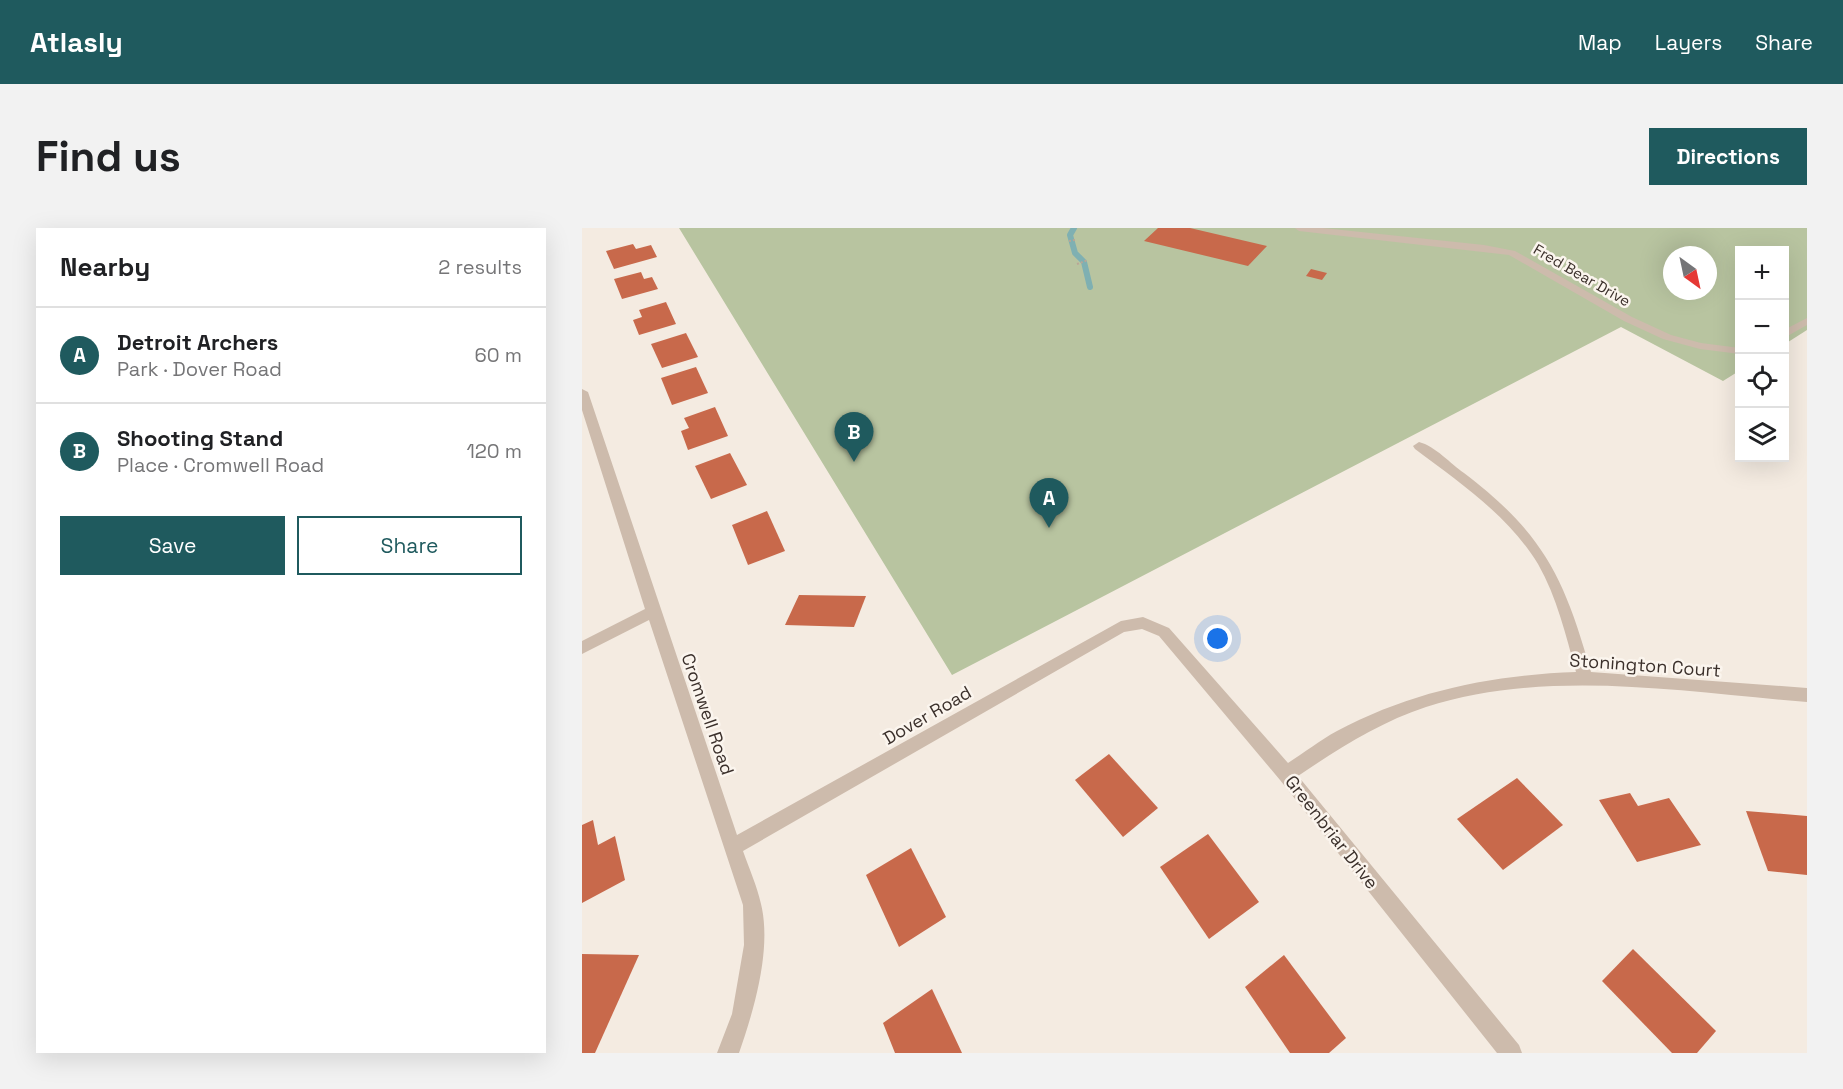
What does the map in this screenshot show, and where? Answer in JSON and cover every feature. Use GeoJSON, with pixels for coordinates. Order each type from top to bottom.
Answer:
{"type":"FeatureCollection","features":[{"type":"Feature","properties":{"kind":"street","name":"Fred Bear Drive"},"geometry":{"type":"LineString","coordinates":[[1299,228],[1512,253],[1628,319],[1667,337],[1700,346],[1735,350]]}},
{"type":"Feature","properties":{"kind":"street"},"geometry":{"type":"LineString","coordinates":[[1789,332],[1807,321]]}},
{"type":"Feature","properties":{"kind":"street","name":"Cromwell Road"},"geometry":{"type":"LineString","coordinates":[[582,392],[752,905],[754,945],[742,1014],[728,1053]]}},
{"type":"Feature","properties":{"kind":"street"},"geometry":{"type":"LineString","coordinates":[[1419,446],[1504,513],[1536,550],[1558,594],[1585,678]]}},
{"type":"Feature","properties":{"kind":"street"},"geometry":{"type":"LineString","coordinates":[[582,648],[654,611]]}},
{"type":"Feature","properties":{"kind":"street","name":"Dover Road"},"geometry":{"type":"LineString","coordinates":[[733,848],[1121,627],[1143,623]]}},
{"type":"Feature","properties":{"kind":"street","name":"Greenbriar Drive"},"geometry":{"type":"LineString","coordinates":[[1143,623],[1164,632],[1286,774],[1430,956],[1511,1053]]}},
{"type":"Feature","properties":{"kind":"street","name":"Stonington Court"},"geometry":{"type":"LineString","coordinates":[[1286,774],[1343,736],[1423,701],[1492,685],[1585,678],[1807,695]]}},
{"type":"Feature","properties":{"kind":"path"},"geometry":{"type":"LineString","coordinates":[[1069,241],[1075,240]]}},
{"type":"Feature","properties":{"kind":"path"},"geometry":{"type":"LineString","coordinates":[[1077,264],[1088,260]]}},
{"type":"Feature","properties":{"kind":"green space"},"geometry":{"type":"Polygon","coordinates":[[[679,228],[1807,228],[1807,330],[1789,341],[1789,246],[1735,246],[1735,374],[1723,381],[1621,327],[952,675],[679,228]]]}},
{"type":"Feature","properties":{"kind":"building"},"geometry":{"type":"Polygon","coordinates":[[[1158,228],[1190,228],[1267,246],[1248,266],[1144,241],[1158,228]]]}},
{"type":"Feature","properties":{"kind":"building"},"geometry":{"type":"Polygon","coordinates":[[[633,244],[636,249],[651,245],[657,257],[614,269],[606,251],[633,244]]]}},
{"type":"Feature","properties":{"kind":"building"},"geometry":{"type":"Polygon","coordinates":[[[1311,269],[1327,273],[1322,280],[1306,276],[1311,269]]]}},
{"type":"Feature","properties":{"kind":"building"},"geometry":{"type":"Polygon","coordinates":[[[641,272],[644,279],[652,277],[658,289],[622,299],[614,279],[641,272]]]}},
{"type":"Feature","properties":{"kind":"building"},"geometry":{"type":"Polygon","coordinates":[[[666,302],[676,324],[639,335],[633,320],[642,317],[639,310],[666,302]]]}},
{"type":"Feature","properties":{"kind":"building"},"geometry":{"type":"Polygon","coordinates":[[[686,333],[698,357],[662,368],[651,344],[686,333]]]}},
{"type":"Feature","properties":{"kind":"building"},"geometry":{"type":"Polygon","coordinates":[[[696,367],[708,393],[672,405],[661,378],[696,367]]]}},
{"type":"Feature","properties":{"kind":"building"},"geometry":{"type":"Polygon","coordinates":[[[715,407],[728,436],[688,450],[681,431],[689,428],[684,418],[715,407]]]}},
{"type":"Feature","properties":{"kind":"building"},"geometry":{"type":"Polygon","coordinates":[[[730,453],[747,485],[711,499],[695,466],[730,453]]]}},
{"type":"Feature","properties":{"kind":"building"},"geometry":{"type":"Polygon","coordinates":[[[767,511],[785,551],[748,565],[732,525],[767,511]]]}},
{"type":"Feature","properties":{"kind":"building"},"geometry":{"type":"Polygon","coordinates":[[[799,595],[866,596],[854,627],[785,625],[799,595]]]}},
{"type":"Feature","properties":{"kind":"building"},"geometry":{"type":"Polygon","coordinates":[[[1109,754],[1158,808],[1123,837],[1075,780],[1109,754]]]}},
{"type":"Feature","properties":{"kind":"building"},"geometry":{"type":"Polygon","coordinates":[[[1517,778],[1563,825],[1503,870],[1457,819],[1517,778]]]}},
{"type":"Feature","properties":{"kind":"building"},"geometry":{"type":"Polygon","coordinates":[[[1630,793],[1638,806],[1669,798],[1701,845],[1637,862],[1599,800],[1630,793]]]}},
{"type":"Feature","properties":{"kind":"building"},"geometry":{"type":"Polygon","coordinates":[[[1746,811],[1807,816],[1807,875],[1768,871],[1746,811]]]}},
{"type":"Feature","properties":{"kind":"building"},"geometry":{"type":"Polygon","coordinates":[[[593,820],[598,845],[615,836],[625,880],[582,903],[582,825],[593,820]]]}},
{"type":"Feature","properties":{"kind":"building"},"geometry":{"type":"Polygon","coordinates":[[[1208,834],[1259,902],[1209,939],[1160,867],[1208,834]]]}},
{"type":"Feature","properties":{"kind":"building"},"geometry":{"type":"Polygon","coordinates":[[[911,848],[946,917],[899,947],[866,875],[911,848]]]}},
{"type":"Feature","properties":{"kind":"building"},"geometry":{"type":"Polygon","coordinates":[[[1633,949],[1716,1031],[1697,1053],[1672,1053],[1602,981],[1633,949]]]}},
{"type":"Feature","properties":{"kind":"building"},"geometry":{"type":"Polygon","coordinates":[[[582,954],[639,955],[595,1053],[582,1053],[582,954]]]}},
{"type":"Feature","properties":{"kind":"building"},"geometry":{"type":"Polygon","coordinates":[[[1284,955],[1346,1038],[1329,1053],[1290,1053],[1245,987],[1284,955]]]}},
{"type":"Feature","properties":{"kind":"building"},"geometry":{"type":"Polygon","coordinates":[[[932,989],[962,1053],[895,1053],[883,1023],[932,989]]]}},
{"type":"Feature","properties":{"kind":"waterway"},"geometry":{"type":"LineString","coordinates":[[1074,228],[1070,235],[1075,253],[1084,262],[1090,287]]}},
{"type":"Feature","properties":{"kind":"place","name":"Shooting Stand"},"geometry":{"type":"Point","coordinates":[854,462]}},
{"type":"Feature","properties":{"kind":"place","name":"Detroit Archers"},"geometry":{"type":"Point","coordinates":[1049,528]}}]}
